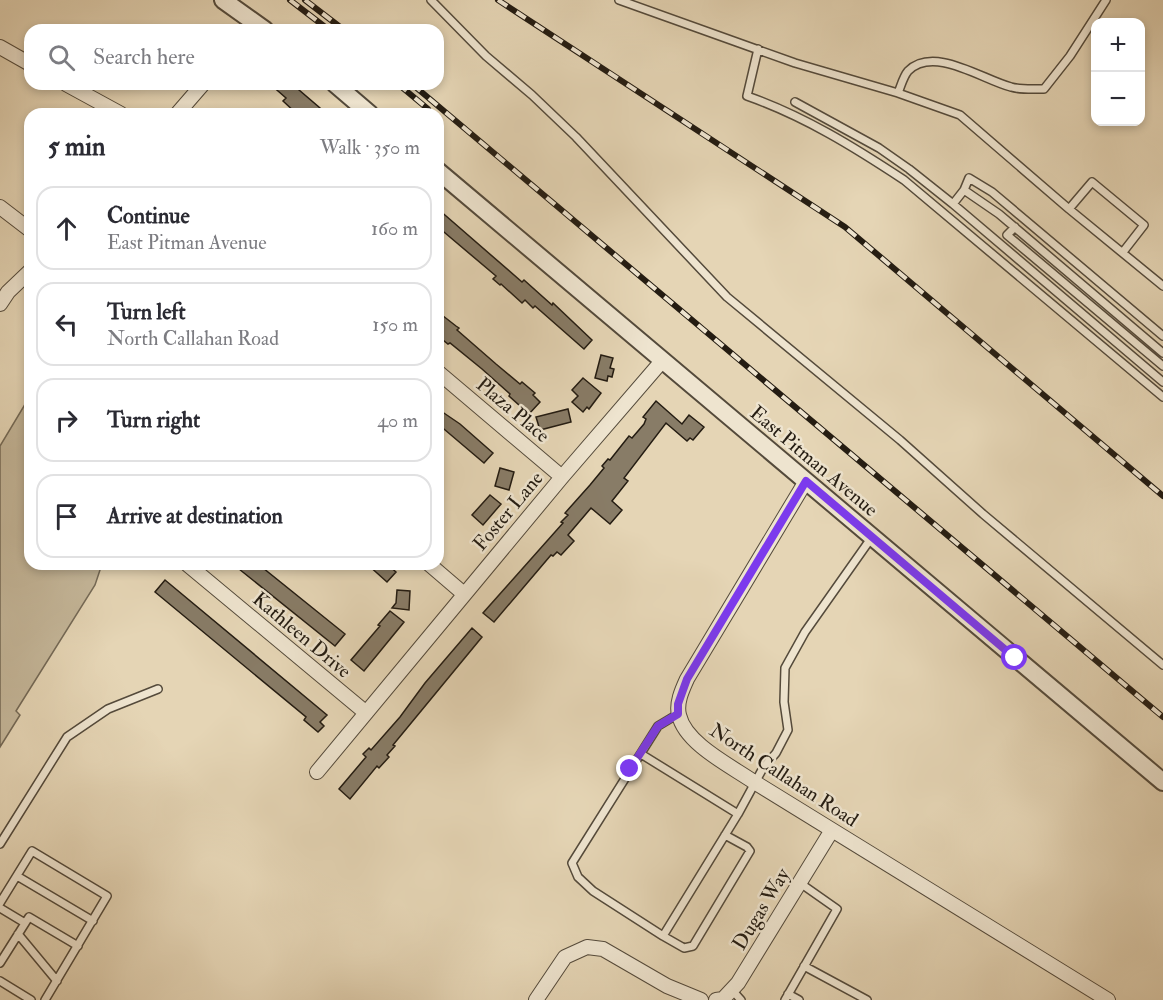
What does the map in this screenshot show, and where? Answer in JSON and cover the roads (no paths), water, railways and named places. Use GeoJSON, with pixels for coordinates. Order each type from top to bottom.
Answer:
{"type":"FeatureCollection","features":[{"type":"Feature","properties":{"kind":"street"},"geometry":{"type":"LineString","coordinates":[[223,0],[252,24]]}},
{"type":"Feature","properties":{"kind":"street"},"geometry":{"type":"LineString","coordinates":[[0,47],[24,61]]}},
{"type":"Feature","properties":{"kind":"street"},"geometry":{"type":"LineString","coordinates":[[77,90],[110,108]]}},
{"type":"Feature","properties":{"kind":"street"},"geometry":{"type":"LineString","coordinates":[[182,108],[198,90]]}},
{"type":"Feature","properties":{"kind":"street"},"geometry":{"type":"LineString","coordinates":[[342,90],[363,108]]}},
{"type":"Feature","properties":{"kind":"street","name":"East Pitman Avenue"},"geometry":{"type":"LineString","coordinates":[[444,176],[1163,782]]}},
{"type":"Feature","properties":{"kind":"street"},"geometry":{"type":"LineString","coordinates":[[0,207],[24,225]]}},
{"type":"Feature","properties":{"kind":"street"},"geometry":{"type":"LineString","coordinates":[[0,304],[8,292],[24,277]]}},
{"type":"Feature","properties":{"kind":"street","name":"Foster Lane"},"geometry":{"type":"LineString","coordinates":[[317,772],[364,712],[662,362]]}},
{"type":"Feature","properties":{"kind":"street","name":"Plaza Place"},"geometry":{"type":"LineString","coordinates":[[444,377],[562,477]]}},
{"type":"Feature","properties":{"kind":"street"},"geometry":{"type":"LineString","coordinates":[[678,714],[678,704],[687,679],[806,481]]}},
{"type":"Feature","properties":{"kind":"street","name":"Kathleen Drive"},"geometry":{"type":"LineString","coordinates":[[194,570],[364,712]]}},
{"type":"Feature","properties":{"kind":"street"},"geometry":{"type":"LineString","coordinates":[[436,570],[464,594]]}},
{"type":"Feature","properties":{"kind":"street","name":"North Callahan Road"},"geometry":{"type":"LineString","coordinates":[[678,714],[683,728],[694,741],[756,783],[1108,1000]]}},
{"type":"Feature","properties":{"kind":"street","name":"Dugas Way"},"geometry":{"type":"LineString","coordinates":[[716,1000],[737,995],[738,983],[832,830]]}},
{"type":"Feature","properties":{"kind":"street"},"geometry":{"type":"LineString","coordinates":[[536,1000],[565,957],[587,947],[603,950],[666,986],[701,1000]]}},
{"type":"Feature","properties":{"kind":"lane"},"geometry":{"type":"LineString","coordinates":[[431,0],[486,56],[532,95],[576,138],[727,297],[900,440],[983,514],[1163,664]]}},
{"type":"Feature","properties":{"kind":"lane"},"geometry":{"type":"LineString","coordinates":[[619,0],[795,63],[898,93],[960,115],[1163,286]]}},
{"type":"Feature","properties":{"kind":"lane"},"geometry":{"type":"LineString","coordinates":[[898,93],[908,71],[929,62],[943,62],[1012,87],[1044,89],[1070,56],[1106,0]]}},
{"type":"Feature","properties":{"kind":"lane"},"geometry":{"type":"LineString","coordinates":[[758,49],[747,96],[782,108],[814,125],[860,151],[904,180],[1163,397]]}},
{"type":"Feature","properties":{"kind":"lane"},"geometry":{"type":"LineString","coordinates":[[795,102],[879,148],[953,204],[1163,382]]}},
{"type":"Feature","properties":{"kind":"lane"},"geometry":{"type":"LineString","coordinates":[[953,204],[964,190],[969,178],[992,192],[1163,336]]}},
{"type":"Feature","properties":{"kind":"lane"},"geometry":{"type":"LineString","coordinates":[[1069,209],[1092,182],[1144,225],[1122,252]]}},
{"type":"Feature","properties":{"kind":"lane"},"geometry":{"type":"LineString","coordinates":[[964,190],[1015,227],[1163,353]]}},
{"type":"Feature","properties":{"kind":"lane"},"geometry":{"type":"LineString","coordinates":[[1015,227],[1007,235],[1163,366]]}},
{"type":"Feature","properties":{"kind":"lane"},"geometry":{"type":"LineString","coordinates":[[663,936],[788,730],[784,702],[785,668],[806,632],[872,537]]}},
{"type":"Feature","properties":{"kind":"lane"},"geometry":{"type":"LineString","coordinates":[[2,841],[67,737],[108,709],[158,689]]}},
{"type":"Feature","properties":{"kind":"lane"},"geometry":{"type":"LineString","coordinates":[[678,714],[658,726],[572,863],[578,877],[593,891],[684,948],[693,946],[750,851],[725,835]]}},
{"type":"Feature","properties":{"kind":"lane"},"geometry":{"type":"LineString","coordinates":[[641,754],[738,814]]}},
{"type":"Feature","properties":{"kind":"lane"},"geometry":{"type":"LineString","coordinates":[[0,903],[32,851],[107,897],[45,1000]]}},
{"type":"Feature","properties":{"kind":"lane"},"geometry":{"type":"LineString","coordinates":[[17,876],[93,921]]}},
{"type":"Feature","properties":{"kind":"lane"},"geometry":{"type":"LineString","coordinates":[[800,883],[837,909],[787,997],[800,1000]]}},
{"type":"Feature","properties":{"kind":"lane"},"geometry":{"type":"LineString","coordinates":[[0,908],[25,924]]}},
{"type":"Feature","properties":{"kind":"lane"},"geometry":{"type":"LineString","coordinates":[[0,963],[29,917],[78,946]]}},
{"type":"Feature","properties":{"kind":"lane"},"geometry":{"type":"LineString","coordinates":[[18,934],[57,981]]}},
{"type":"Feature","properties":{"kind":"lane"},"geometry":{"type":"LineString","coordinates":[[804,966],[867,1000]]}},
{"type":"Feature","properties":{"kind":"lane"},"geometry":{"type":"LineString","coordinates":[[0,981],[31,1000]]}},
{"type":"Feature","properties":{"kind":"railway"},"geometry":{"type":"LineString","coordinates":[[290,0],[321,24]]}},
{"type":"Feature","properties":{"kind":"railway"},"geometry":{"type":"LineString","coordinates":[[305,0],[336,24]]}},
{"type":"Feature","properties":{"kind":"railway"},"geometry":{"type":"LineString","coordinates":[[498,0],[845,227],[1163,496]]}},
{"type":"Feature","properties":{"kind":"railway"},"geometry":{"type":"LineString","coordinates":[[405,90],[427,108]]}},
{"type":"Feature","properties":{"kind":"railway"},"geometry":{"type":"LineString","coordinates":[[419,90],[440,108]]}},
{"type":"Feature","properties":{"kind":"railway"},"geometry":{"type":"LineString","coordinates":[[444,111],[1163,717]]}}]}
